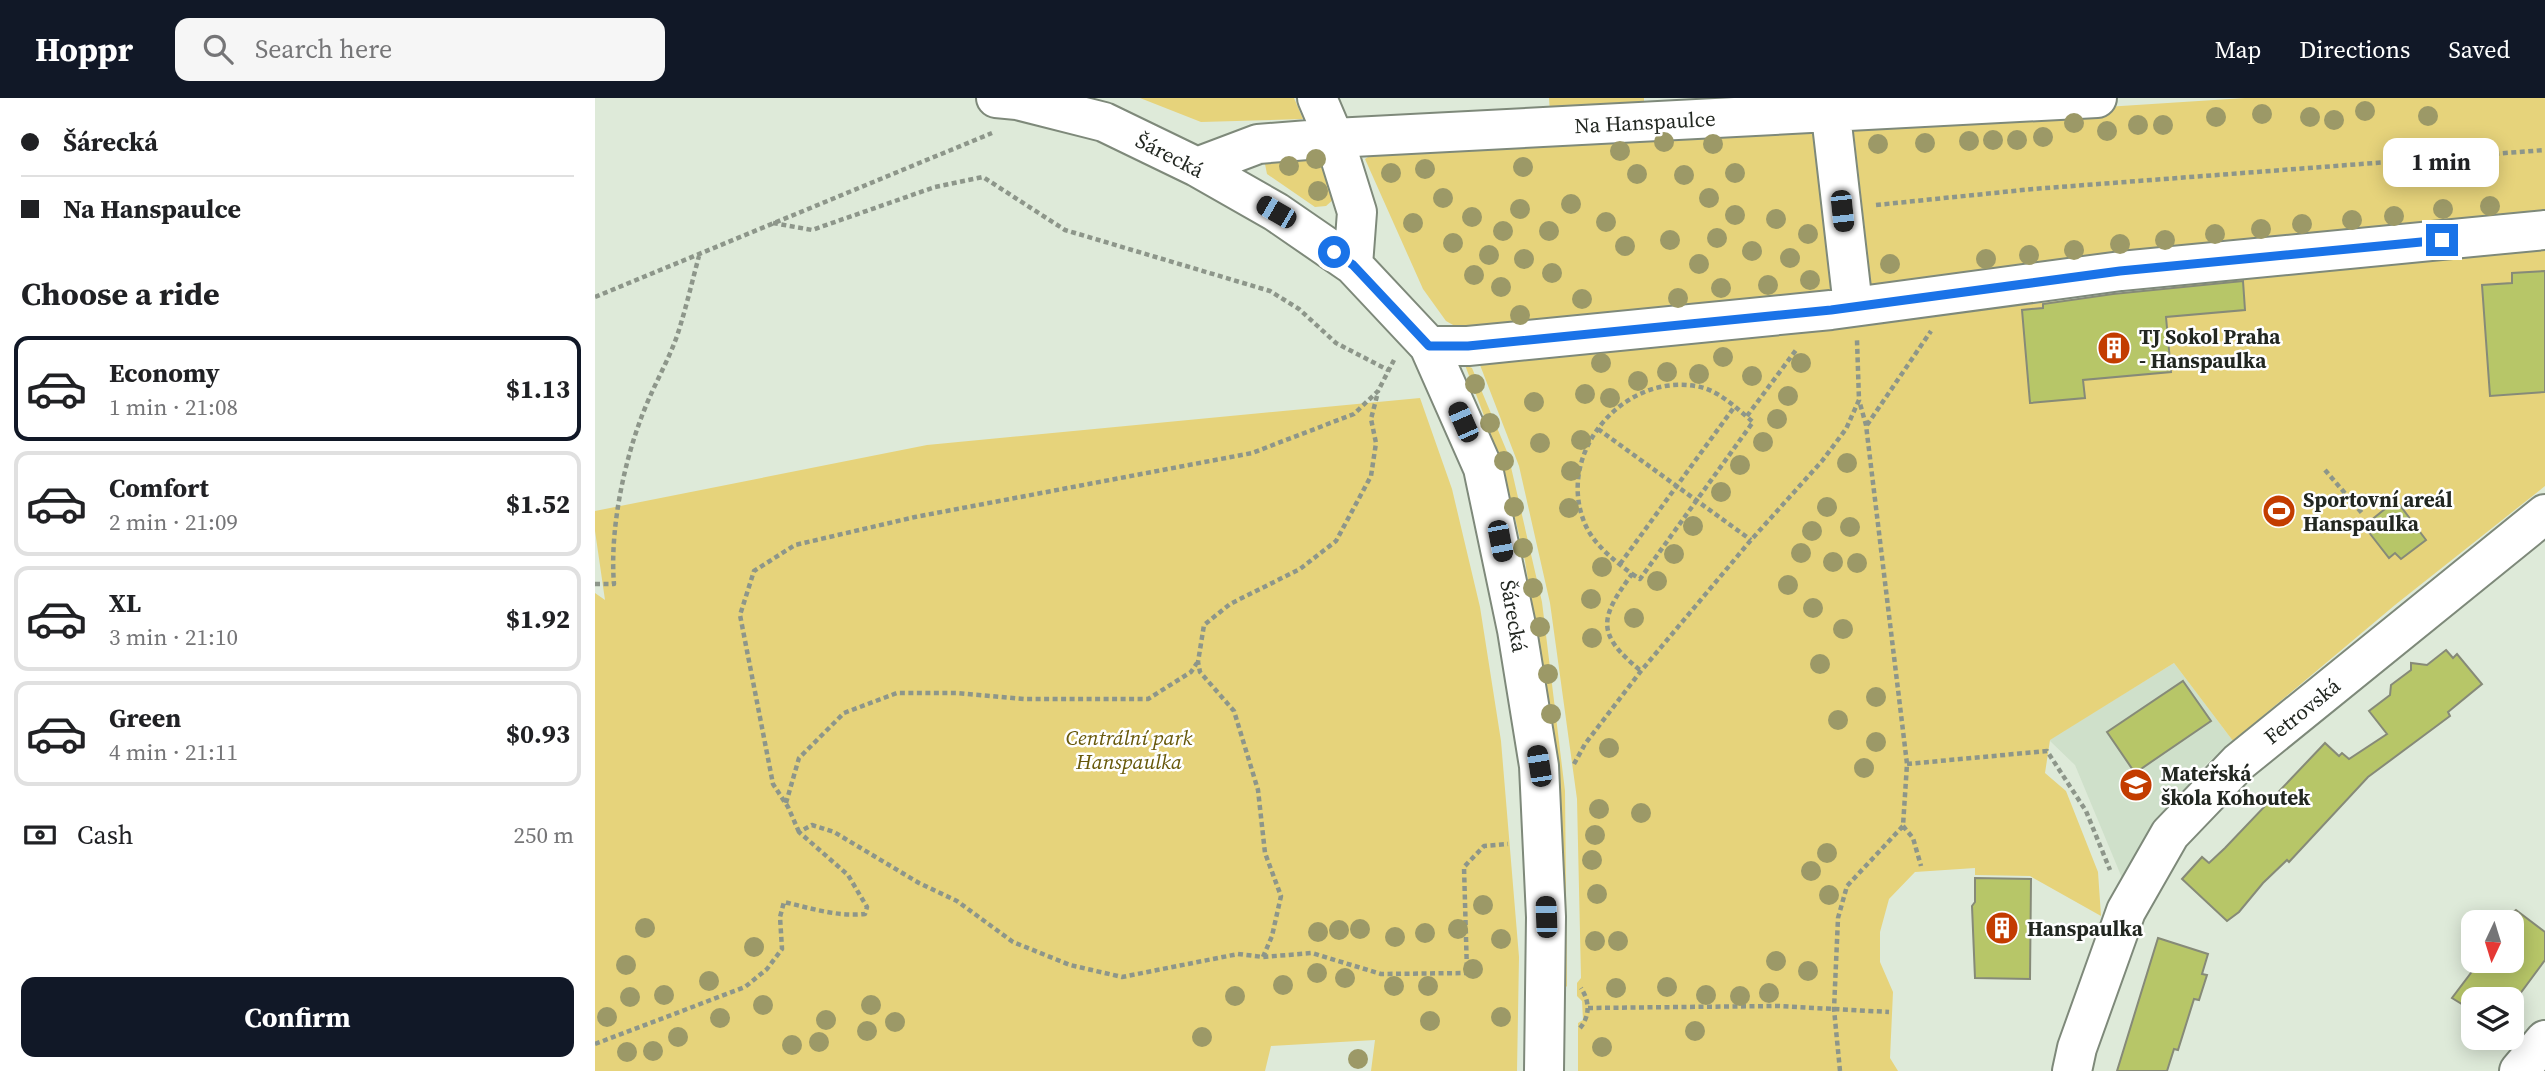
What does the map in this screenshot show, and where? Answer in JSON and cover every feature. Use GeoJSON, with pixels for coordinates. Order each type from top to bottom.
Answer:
{"type":"FeatureCollection","features":[{"type":"Feature","properties":{"kind":"street"},"geometry":{"type":"LineString","coordinates":[[1317,98],[1334,138],[1357,212],[1353,265]]}},
{"type":"Feature","properties":{"kind":"street","name":"Na Hanspaulce"},"geometry":{"type":"LineString","coordinates":[[1197,167],[1258,144],[1334,138],[1830,106],[2097,98]]}},
{"type":"Feature","properties":{"kind":"street","name":"Šárecká"},"geometry":{"type":"LineString","coordinates":[[1007,99],[1104,122],[1197,167],[1276,212],[1353,265],[1412,352],[1483,468],[1517,631],[1539,766],[1544,842],[1544,1071]]}},
{"type":"Feature","properties":{"kind":"street"},"geometry":{"type":"LineString","coordinates":[[1830,106],[1853,306]]}},
{"type":"Feature","properties":{"kind":"street"},"geometry":{"type":"LineString","coordinates":[[1412,352],[1853,306],[2120,271],[2545,230]]}},
{"type":"Feature","properties":{"kind":"street","name":"Fetrovská"},"geometry":{"type":"LineString","coordinates":[[2072,1071],[2077,1048],[2126,911],[2170,834],[2239,762],[2545,514]]}},
{"type":"Feature","properties":{"kind":"street"},"geometry":{"type":"LineString","coordinates":[[2519,1071],[2545,1040]]}},
{"type":"Feature","properties":{"kind":"path"},"geometry":{"type":"LineString","coordinates":[[595,297],[991,135],[1002,124],[1007,99]]}},
{"type":"Feature","properties":{"kind":"path"},"geometry":{"type":"LineString","coordinates":[[1872,206],[2033,189],[2545,150]]}},
{"type":"Feature","properties":{"kind":"path"},"geometry":{"type":"LineString","coordinates":[[773,223],[812,230],[935,187],[983,177],[1065,230],[1270,291],[1299,309],[1336,343],[1388,370]]}},
{"type":"Feature","properties":{"kind":"path"},"geometry":{"type":"LineString","coordinates":[[595,584],[614,583],[611,554],[627,469],[652,393],[678,332],[699,255]]}},
{"type":"Feature","properties":{"kind":"path"},"geometry":{"type":"LineString","coordinates":[[1840,1071],[1834,1009],[1837,918],[1847,886],[1903,826],[1907,764],[1866,425],[1859,400],[1853,306]]}},
{"type":"Feature","properties":{"kind":"path"},"geometry":{"type":"LineString","coordinates":[[1866,425],[1933,328]]}},
{"type":"Feature","properties":{"kind":"path"},"geometry":{"type":"LineString","coordinates":[[1747,416],[1800,344]]}},
{"type":"Feature","properties":{"kind":"path"},"geometry":{"type":"LineString","coordinates":[[1263,957],[1272,936],[1280,896],[1265,853],[1258,790],[1234,711],[1200,672],[1198,662],[1204,625],[1230,604],[1300,569],[1336,541],[1371,476],[1376,443],[1371,419],[1378,391],[1388,370],[1412,352]]}},
{"type":"Feature","properties":{"kind":"path"},"geometry":{"type":"LineString","coordinates":[[1670,384],[1697,386],[1718,394],[1735,406],[1753,422],[1640,579],[1597,542],[1586,525],[1579,503],[1584,453],[1598,429],[1616,408],[1645,389],[1670,384]]}},
{"type":"Feature","properties":{"kind":"path"},"geometry":{"type":"LineString","coordinates":[[595,1044],[745,987],[767,969],[782,949],[780,917],[784,902],[853,916],[865,914],[867,907],[848,876],[799,832],[786,803],[773,784],[740,615],[754,571],[795,545],[915,517],[1252,453],[1354,414],[1378,391]]}},
{"type":"Feature","properties":{"kind":"path"},"geometry":{"type":"LineString","coordinates":[[1569,774],[1585,744],[1641,671],[1751,540],[1822,461],[1846,429],[1859,400]]}},
{"type":"Feature","properties":{"kind":"path"},"geometry":{"type":"LineString","coordinates":[[1620,564],[1735,406]]}},
{"type":"Feature","properties":{"kind":"path"},"geometry":{"type":"LineString","coordinates":[[1598,429],[1751,540]]}},
{"type":"Feature","properties":{"kind":"path"},"geometry":{"type":"LineString","coordinates":[[2325,470],[2362,513]]}},
{"type":"Feature","properties":{"kind":"path"},"geometry":{"type":"LineString","coordinates":[[1632,574],[1612,601],[1607,619],[1609,638],[1641,671]]}},
{"type":"Feature","properties":{"kind":"path"},"geometry":{"type":"LineString","coordinates":[[786,803],[799,758],[826,730],[844,713],[897,693],[957,693],[1024,699],[1148,699],[1191,673],[1198,662]]}},
{"type":"Feature","properties":{"kind":"path"},"geometry":{"type":"LineString","coordinates":[[1907,764],[2047,751],[2086,811],[2126,911]]}},
{"type":"Feature","properties":{"kind":"path"},"geometry":{"type":"LineString","coordinates":[[799,832],[812,825],[834,832],[919,883],[957,901],[1013,942],[1070,965],[1122,977],[1238,954],[1263,957],[1312,953],[1381,974],[1467,973],[1465,867],[1484,846],[1544,842]]}},
{"type":"Feature","properties":{"kind":"path"},"geometry":{"type":"LineString","coordinates":[[1903,826],[1913,838],[1921,866]]}},
{"type":"Feature","properties":{"kind":"path"},"geometry":{"type":"LineString","coordinates":[[1572,987],[1581,988],[1588,1008],[1587,1020],[1580,1028],[1572,1029]]}},
{"type":"Feature","properties":{"kind":"path"},"geometry":{"type":"LineString","coordinates":[[1588,1008],[1778,1006],[1889,1012]]}},
{"type":"Feature","properties":{"kind":"shaded area","name":"Mateřská škola Kohoutek"},"geometry":{"type":"Polygon","coordinates":[[[2174,663],[2233,741],[2204,766],[2174,803],[2122,878],[2075,765],[2049,740],[2174,663]]]}},
{"type":"Feature","properties":{"kind":"green space"},"geometry":{"type":"Polygon","coordinates":[[[1140,98],[1294,98],[1303,119],[1201,122],[1140,98]]]}},
{"type":"Feature","properties":{"kind":"green space"},"geometry":{"type":"Polygon","coordinates":[[[1549,98],[1644,98],[1644,108],[1550,113],[1549,98]]]}},
{"type":"Feature","properties":{"kind":"green space"},"geometry":{"type":"Polygon","coordinates":[[[2245,98],[2545,98],[2545,222],[1872,293],[1853,125],[2245,98]]]}},
{"type":"Feature","properties":{"kind":"green space"},"geometry":{"type":"Polygon","coordinates":[[[1813,127],[1835,291],[1473,336],[1446,321],[1423,289],[1365,159],[1371,155],[1813,127]]]}},
{"type":"Feature","properties":{"kind":"green space"},"geometry":{"type":"Polygon","coordinates":[[[1320,150],[1334,199],[1326,206],[1315,207],[1267,174],[1264,159],[1320,150]]]}},
{"type":"Feature","properties":{"kind":"green space"},"geometry":{"type":"Polygon","coordinates":[[[2545,238],[2545,486],[2395,605],[2233,741],[2174,663],[2050,740],[2045,773],[2066,791],[2098,872],[2101,916],[2030,876],[1975,875],[1975,868],[1915,872],[1889,899],[1880,932],[1880,962],[1893,992],[1890,1058],[1898,1071],[1578,1071],[1578,1023],[1583,1020],[1582,1001],[1577,996],[1577,983],[1581,978],[1577,799],[1550,603],[1519,466],[1480,365],[1482,361],[1805,330],[2171,288],[2171,276],[2545,238]]]}},
{"type":"Feature","properties":{"kind":"green space"},"geometry":{"type":"Polygon","coordinates":[[[1465,365],[1472,368],[1508,454],[1542,602],[1565,791],[1567,986],[1561,992],[1561,818],[1554,744],[1525,561],[1516,522],[1492,437],[1465,365]]]}},
{"type":"Feature","properties":{"kind":"green space","name":"Centrální park Hanspaulka"},"geometry":{"type":"Polygon","coordinates":[[[1420,398],[1452,489],[1480,607],[1501,741],[1519,957],[1517,1071],[1371,1071],[1375,1040],[1271,1046],[1265,1071],[595,1071],[595,593],[605,600],[595,531],[595,511],[927,445],[1420,398]]]}},
{"type":"Feature","properties":{"kind":"building"},"geometry":{"type":"Polygon","coordinates":[[[2545,271],[2545,392],[2490,396],[2482,285],[2512,283],[2512,273],[2545,271]]]}},
{"type":"Feature","properties":{"kind":"building"},"geometry":{"type":"Polygon","coordinates":[[[2243,281],[2245,310],[2166,317],[2171,372],[2083,380],[2085,398],[2030,403],[2022,310],[2043,308],[2043,304],[2113,294],[2243,281]]]}},
{"type":"Feature","properties":{"kind":"building"},"geometry":{"type":"Polygon","coordinates":[[[2396,500],[2426,540],[2401,559],[2395,553],[2389,558],[2364,526],[2396,500]]]}},
{"type":"Feature","properties":{"kind":"building"},"geometry":{"type":"Polygon","coordinates":[[[2446,650],[2453,658],[2457,654],[2482,684],[2448,712],[2450,716],[2368,777],[2289,862],[2287,860],[2263,883],[2239,912],[2227,921],[2182,879],[2202,857],[2209,863],[2225,848],[2325,743],[2339,756],[2342,753],[2349,759],[2387,734],[2369,711],[2390,695],[2391,685],[2411,670],[2411,663],[2427,665],[2446,650]]]}},
{"type":"Feature","properties":{"kind":"building"},"geometry":{"type":"Polygon","coordinates":[[[2183,681],[2211,721],[2135,773],[2107,732],[2183,681]]]}},
{"type":"Feature","properties":{"kind":"building","name":"Hanspaulka"},"geometry":{"type":"Polygon","coordinates":[[[1975,878],[2031,879],[2030,979],[1975,978],[1972,906],[1975,902],[1975,878]]]}},
{"type":"Feature","properties":{"kind":"building"},"geometry":{"type":"Polygon","coordinates":[[[2524,916],[2545,932],[2545,960],[2524,988],[2461,987],[2461,1004],[2452,998],[2471,973],[2524,973],[2524,916]]]}},
{"type":"Feature","properties":{"kind":"building"},"geometry":{"type":"Polygon","coordinates":[[[2158,938],[2208,954],[2202,974],[2207,975],[2199,1000],[2194,999],[2178,1050],[2174,1049],[2167,1071],[2117,1071],[2158,938]]]}},
{"type":"Feature","properties":{"kind":"place","name":"TJ Sokol Praha - Hanspaulka"},"geometry":{"type":"Point","coordinates":[2114,348]}},
{"type":"Feature","properties":{"kind":"place","name":"Sportovní areál Hanspaulka"},"geometry":{"type":"Point","coordinates":[2279,511]}},
{"type":"Feature","properties":{"kind":"place","name":"Mateřská škola Kohoutek"},"geometry":{"type":"Point","coordinates":[2136,785]}},
{"type":"Feature","properties":{"kind":"place","name":"Hanspaulka"},"geometry":{"type":"Point","coordinates":[2002,928]}},
{"type":"Feature","properties":{"kind":"route"},"geometry":{"type":"LineString","coordinates":[[1334,252],[1353,265],[1429,346],[1468,346],[1831,310],[2120,271],[2442,240]]}}]}
